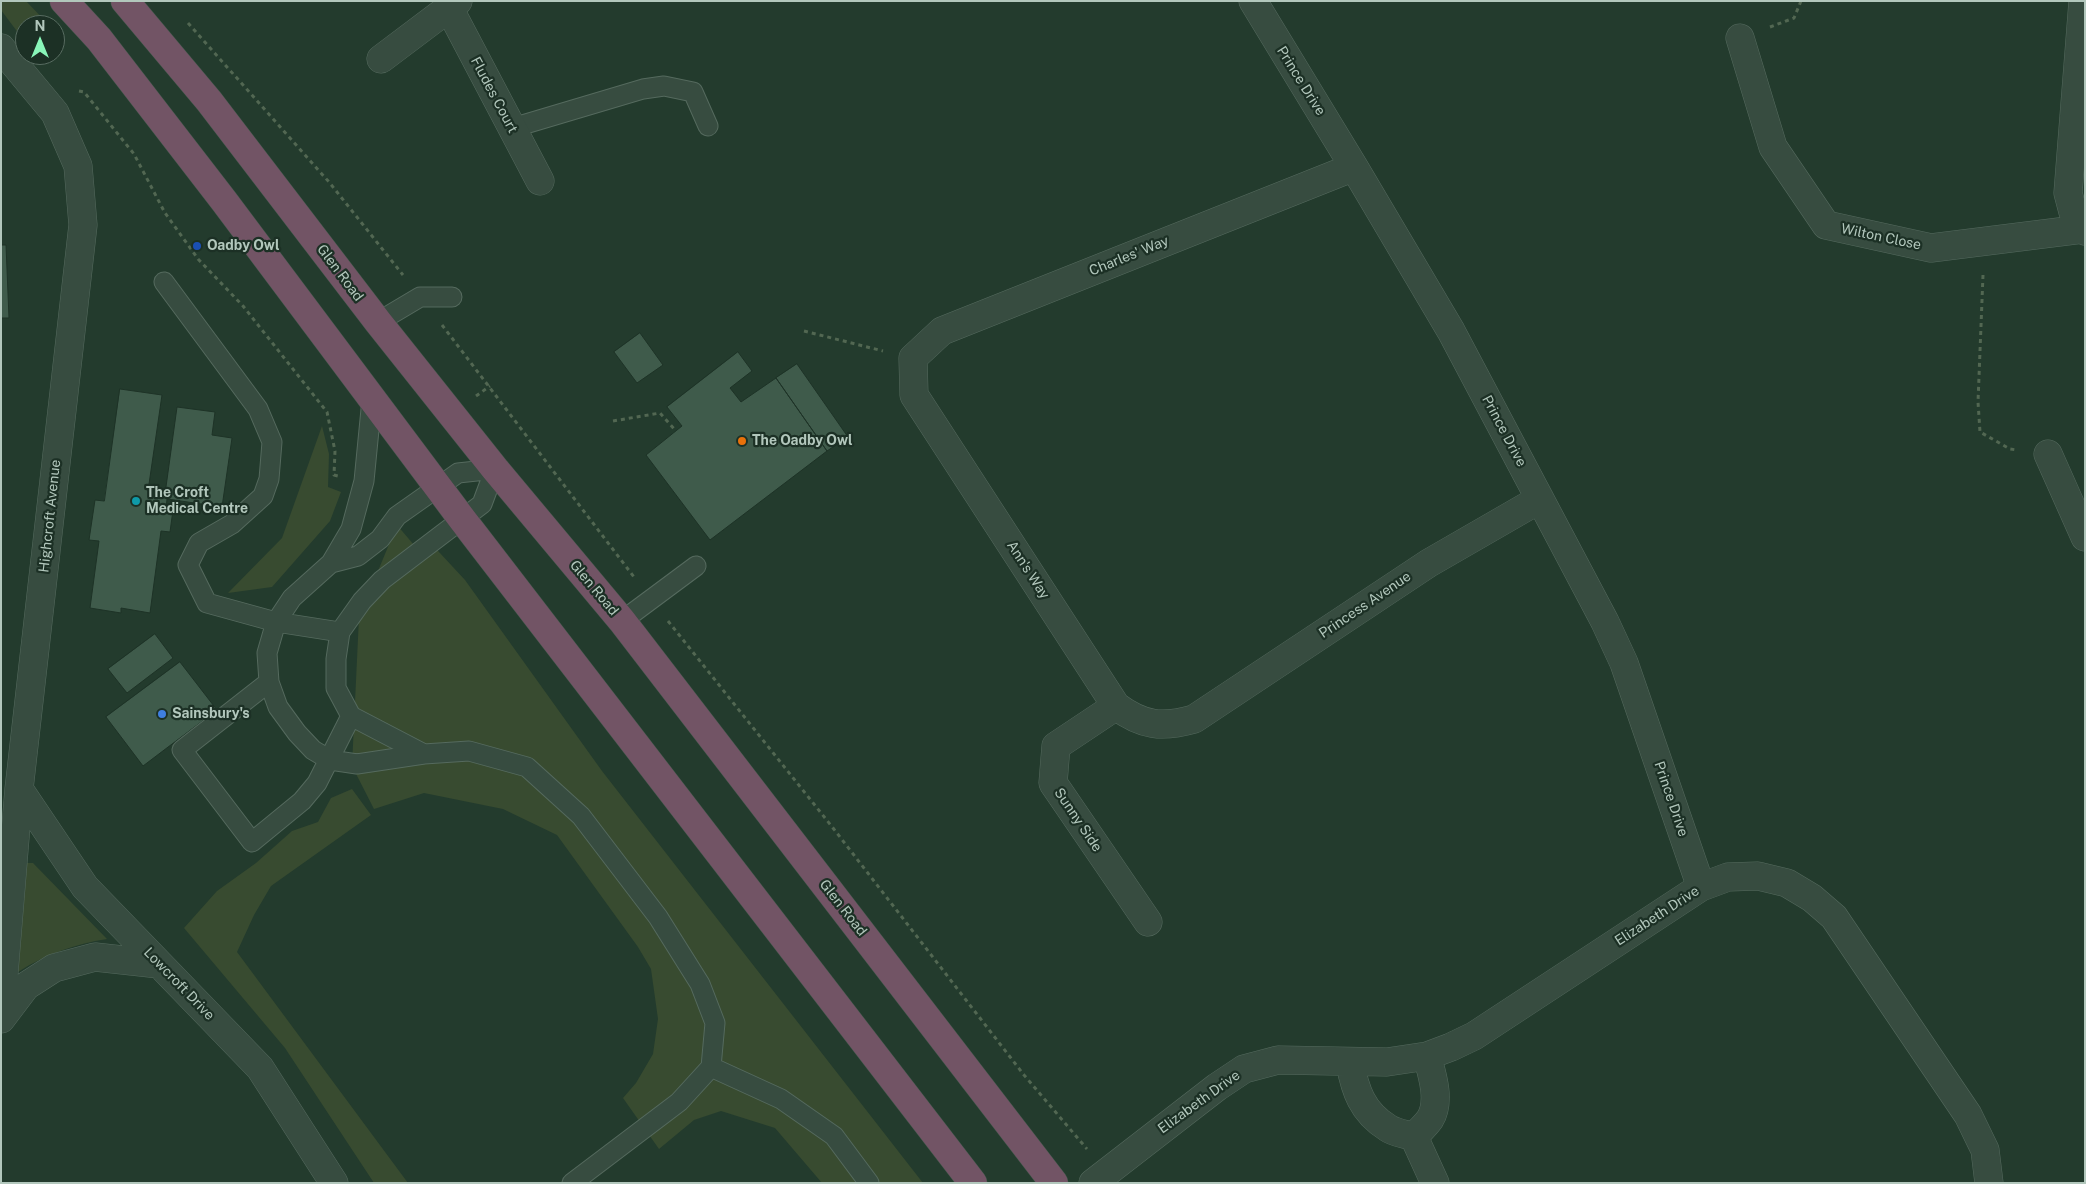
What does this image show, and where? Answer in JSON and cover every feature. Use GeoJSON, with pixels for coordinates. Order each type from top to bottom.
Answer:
{"type":"FeatureCollection","features":[{"type":"Feature","properties":{"kind":"highway"},"geometry":{"type":"LineString","coordinates":[[64,1],[99,39],[200,170],[462,519],[973,1183]]}},
{"type":"Feature","properties":{"kind":"highway","name":"Glen Road"},"geometry":{"type":"LineString","coordinates":[[124,1],[208,101],[378,322],[495,469],[622,621],[1054,1183]]}},
{"type":"Feature","properties":{"kind":"street","name":"Prince Drive"},"geometry":{"type":"LineString","coordinates":[[1253,1],[1451,331],[1605,622],[1624,663],[1701,887]]}},
{"type":"Feature","properties":{"kind":"street"},"geometry":{"type":"LineString","coordinates":[[2084,1],[2068,193],[2073,212],[2084,230]]}},
{"type":"Feature","properties":{"kind":"street","name":"Fludes Court"},"geometry":{"type":"LineString","coordinates":[[381,59],[454,5],[512,128],[540,181]]}},
{"type":"Feature","properties":{"kind":"street","name":"Wilton Close"},"geometry":{"type":"LineString","coordinates":[[1740,38],[1772,147],[1826,225],[1931,248],[2084,230]]}},
{"type":"Feature","properties":{"kind":"street","name":"Highcroft Avenue"},"geometry":{"type":"LineString","coordinates":[[1,48],[55,113],[78,166],[83,225],[19,789],[1,1008]]}},
{"type":"Feature","properties":{"kind":"street","name":"Charles' Way"},"geometry":{"type":"LineString","coordinates":[[913,358],[942,331],[1354,167]]}},
{"type":"Feature","properties":{"kind":"street","name":"Ann's Way"},"geometry":{"type":"LineString","coordinates":[[913,358],[914,394],[1116,706],[1131,717],[1151,724],[1173,724],[1194,719]]}},
{"type":"Feature","properties":{"kind":"street"},"geometry":{"type":"LineString","coordinates":[[2048,454],[2085,537]]}},
{"type":"Feature","properties":{"kind":"street","name":"Princess Avenue"},"geometry":{"type":"LineString","coordinates":[[1194,719],[1429,563],[1540,499]]}},
{"type":"Feature","properties":{"kind":"street","name":"Sunny Side"},"geometry":{"type":"LineString","coordinates":[[1116,706],[1056,746],[1053,783],[1148,922]]}},
{"type":"Feature","properties":{"kind":"street","name":"Lowcroft Drive"},"geometry":{"type":"LineString","coordinates":[[19,789],[85,887],[260,1068],[334,1183]]}},
{"type":"Feature","properties":{"kind":"street","name":"Elizabeth Drive"},"geometry":{"type":"LineString","coordinates":[[1093,1183],[1209,1092],[1244,1069],[1278,1060],[1387,1062],[1427,1056],[1474,1036],[1701,887],[1728,877],[1758,876],[1787,883],[1812,898],[1834,917],[1968,1115],[1984,1150],[1989,1183]]}},
{"type":"Feature","properties":{"kind":"street"},"geometry":{"type":"LineString","coordinates":[[1,1020],[26,986],[54,968],[95,957],[159,964]]}},
{"type":"Feature","properties":{"kind":"street"},"geometry":{"type":"LineString","coordinates":[[1414,1137],[1431,1117],[1435,1099],[1434,1081],[1427,1056]]}},
{"type":"Feature","properties":{"kind":"street"},"geometry":{"type":"LineString","coordinates":[[1350,1062],[1354,1088],[1368,1111],[1389,1129],[1414,1137],[1435,1183]]}},
{"type":"Feature","properties":{"kind":"lane"},"geometry":{"type":"LineString","coordinates":[[512,128],[643,89],[664,86],[693,92],[708,126]]}},
{"type":"Feature","properties":{"kind":"lane"},"geometry":{"type":"LineString","coordinates":[[164,282],[258,409],[272,442],[269,479],[263,496],[232,524],[199,543],[188,565],[208,602],[276,622],[340,632]]}},
{"type":"Feature","properties":{"kind":"lane"},"geometry":{"type":"LineString","coordinates":[[378,322],[420,297],[452,297]]}},
{"type":"Feature","properties":{"kind":"lane"},"geometry":{"type":"LineString","coordinates":[[372,399],[364,481],[351,529],[331,563],[292,598],[276,622],[267,653],[269,682],[278,707],[297,733],[313,750],[330,760],[357,764],[424,754],[469,751],[527,767],[582,816],[658,917],[700,984],[714,1023],[711,1067],[679,1102],[572,1183]]}},
{"type":"Feature","properties":{"kind":"lane"},"geometry":{"type":"LineString","coordinates":[[331,563],[358,556],[380,539],[397,516],[458,473],[495,469],[482,504],[382,580],[362,601],[340,632],[336,659],[336,688],[351,716],[424,754]]}},
{"type":"Feature","properties":{"kind":"lane"},"geometry":{"type":"LineString","coordinates":[[622,621],[696,566]]}},
{"type":"Feature","properties":{"kind":"lane"},"geometry":{"type":"LineString","coordinates":[[269,682],[182,750],[252,842],[302,801],[317,783],[351,716]]}},
{"type":"Feature","properties":{"kind":"lane"},"geometry":{"type":"LineString","coordinates":[[711,1067],[781,1099],[834,1136],[868,1183]]}},
{"type":"Feature","properties":{"kind":"path"},"geometry":{"type":"LineString","coordinates":[[1740,38],[1794,18],[1801,1]]}},
{"type":"Feature","properties":{"kind":"path"},"geometry":{"type":"LineString","coordinates":[[182,15],[329,182],[420,297],[651,600],[833,828],[1024,1075],[1062,1121]]}},
{"type":"Feature","properties":{"kind":"path"},"geometry":{"type":"LineString","coordinates":[[42,98],[61,86],[84,92],[134,154],[165,214],[198,259],[243,306],[327,412],[334,451],[334,475],[364,481]]}},
{"type":"Feature","properties":{"kind":"path"},"geometry":{"type":"LineString","coordinates":[[1985,242],[1980,355],[1980,432],[2010,449],[2048,454]]}},
{"type":"Feature","properties":{"kind":"path"},"geometry":{"type":"LineString","coordinates":[[804,331],[913,358]]}},
{"type":"Feature","properties":{"kind":"path"},"geometry":{"type":"LineString","coordinates":[[613,422],[660,413],[676,431]]}},
{"type":"Feature","properties":{"kind":"green space"},"geometry":{"type":"Polygon","coordinates":[[[1,1],[26,1],[39,15],[15,15],[15,29],[1,10],[1,1]]]}},
{"type":"Feature","properties":{"kind":"green space"},"geometry":{"type":"Polygon","coordinates":[[[322,426],[329,454],[328,487],[341,492],[330,521],[272,587],[228,593],[282,538],[322,426]]]}},
{"type":"Feature","properties":{"kind":"green space"},"geometry":{"type":"Polygon","coordinates":[[[397,525],[414,545],[426,538],[465,580],[602,771],[923,1183],[822,1183],[775,1128],[721,1111],[694,1120],[659,1149],[623,1098],[636,1083],[653,1054],[658,1019],[651,969],[638,947],[557,835],[503,809],[424,793],[374,809],[352,766],[359,617],[397,525]]]}},
{"type":"Feature","properties":{"kind":"green space"},"geometry":{"type":"Polygon","coordinates":[[[352,789],[371,815],[271,886],[254,915],[237,952],[408,1183],[374,1183],[285,1048],[184,928],[217,891],[256,863],[292,831],[318,822],[331,798],[352,789]]]}},
{"type":"Feature","properties":{"kind":"green space"},"geometry":{"type":"Polygon","coordinates":[[[26,863],[33,863],[107,939],[61,951],[39,960],[18,972],[26,863]]]}},
{"type":"Feature","properties":{"kind":"building"},"geometry":{"type":"Polygon","coordinates":[[[1,245],[6,245],[9,318],[1,318],[1,245]]]}},
{"type":"Feature","properties":{"kind":"building"},"geometry":{"type":"Polygon","coordinates":[[[640,333],[663,365],[637,383],[614,352],[640,333]]]}},
{"type":"Feature","properties":{"kind":"building","name":"The Oadby Owl"},"geometry":{"type":"Polygon","coordinates":[[[738,352],[752,371],[730,388],[741,402],[776,378],[827,451],[710,540],[646,455],[682,426],[667,407],[738,352]]]}},
{"type":"Feature","properties":{"kind":"building"},"geometry":{"type":"Polygon","coordinates":[[[797,364],[848,437],[827,451],[776,378],[797,364]]]}},
{"type":"Feature","properties":{"kind":"building","name":"The Croft Medical Centre"},"geometry":{"type":"Polygon","coordinates":[[[120,389],[162,395],[148,491],[165,494],[177,407],[215,412],[212,435],[232,438],[222,507],[167,499],[166,509],[173,510],[170,532],[161,531],[150,613],[121,608],[121,613],[90,608],[99,541],[89,540],[95,500],[104,501],[120,389]]]}},
{"type":"Feature","properties":{"kind":"building"},"geometry":{"type":"Polygon","coordinates":[[[155,634],[173,658],[127,693],[108,669],[155,634]]]}},
{"type":"Feature","properties":{"kind":"building","name":"Sainsbury's"},"geometry":{"type":"Polygon","coordinates":[[[180,662],[217,710],[143,766],[106,717],[180,662]]]}},
{"type":"Feature","properties":{"kind":"place","name":"Oadby Owl"},"geometry":{"type":"Point","coordinates":[197,246]}},
{"type":"Feature","properties":{"kind":"place","name":"The Oadby Owl"},"geometry":{"type":"Point","coordinates":[742,441]}},
{"type":"Feature","properties":{"kind":"place","name":"The Croft Medical Centre"},"geometry":{"type":"Point","coordinates":[136,501]}},
{"type":"Feature","properties":{"kind":"place","name":"Sainsbury's"},"geometry":{"type":"Point","coordinates":[162,714]}}]}
